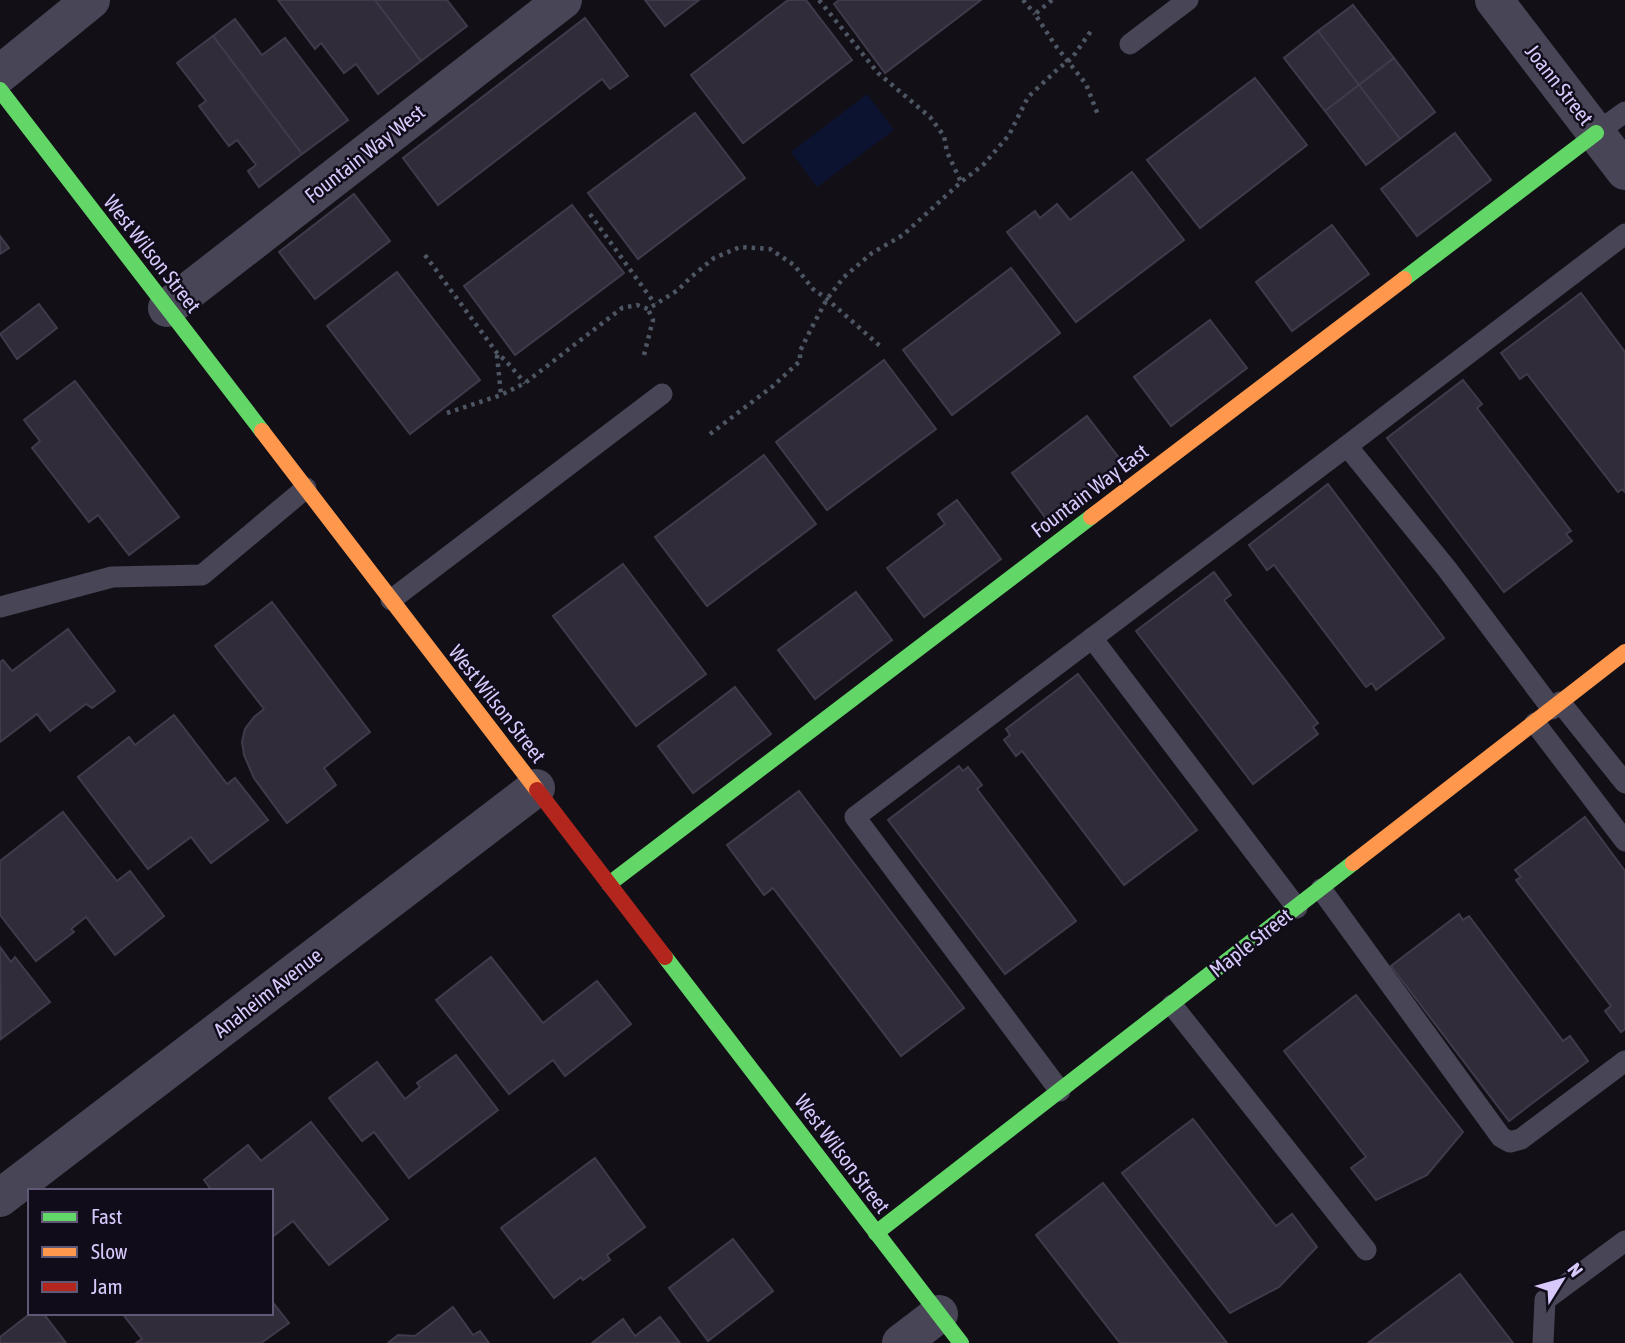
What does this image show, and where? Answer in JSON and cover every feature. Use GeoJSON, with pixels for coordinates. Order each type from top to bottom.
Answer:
{"type":"FeatureCollection","features":[{"type":"Feature","properties":{"kind":"street"},"geometry":{"type":"LineString","coordinates":[[0,74],[91,0]]}},
{"type":"Feature","properties":{"kind":"street","name":"Fountain Way West"},"geometry":{"type":"LineString","coordinates":[[167,308],[563,0]]}},
{"type":"Feature","properties":{"kind":"street","name":"Joann Street"},"geometry":{"type":"LineString","coordinates":[[1494,0],[1611,123],[1625,171]]}},
{"type":"Feature","properties":{"kind":"street","name":"West Wilson Street"},"geometry":{"type":"LineString","coordinates":[[0,90],[950,1329]]}},
{"type":"Feature","properties":{"kind":"street","name":"Fountain Way East"},"geometry":{"type":"LineString","coordinates":[[609,884],[1611,123]]}},
{"type":"Feature","properties":{"kind":"street","name":"Maple Street"},"geometry":{"type":"LineString","coordinates":[[876,1233],[1625,652]]}},
{"type":"Feature","properties":{"kind":"street","name":"Anaheim Avenue"},"geometry":{"type":"LineString","coordinates":[[0,1198],[536,788]]}},
{"type":"Feature","properties":{"kind":"street"},"geometry":{"type":"LineString","coordinates":[[901,1343],[950,1329]]}},
{"type":"Feature","properties":{"kind":"lane"},"geometry":{"type":"LineString","coordinates":[[1129,44],[1188,0]]}},
{"type":"Feature","properties":{"kind":"lane"},"geometry":{"type":"LineString","coordinates":[[1060,1091],[855,817],[1625,234]]}},
{"type":"Feature","properties":{"kind":"lane"},"geometry":{"type":"LineString","coordinates":[[391,600],[662,394]]}},
{"type":"Feature","properties":{"kind":"lane"},"geometry":{"type":"LineString","coordinates":[[1347,446],[1556,706],[1625,783]]}},
{"type":"Feature","properties":{"kind":"lane"},"geometry":{"type":"LineString","coordinates":[[0,607],[113,577],[202,575],[306,488]]}},
{"type":"Feature","properties":{"kind":"lane"},"geometry":{"type":"LineString","coordinates":[[1091,638],[1297,908]]}},
{"type":"Feature","properties":{"kind":"lane"},"geometry":{"type":"LineString","coordinates":[[1535,723],[1625,841]]}},
{"type":"Feature","properties":{"kind":"lane"},"geometry":{"type":"LineString","coordinates":[[1321,889],[1501,1137],[1510,1142],[1521,1139],[1625,1061]]}},
{"type":"Feature","properties":{"kind":"lane"},"geometry":{"type":"LineString","coordinates":[[1172,1005],[1366,1250]]}},
{"type":"Feature","properties":{"kind":"lane"},"geometry":{"type":"LineString","coordinates":[[1543,1343],[1545,1300],[1625,1241]]}},
{"type":"Feature","properties":{"kind":"path"},"geometry":{"type":"LineString","coordinates":[[819,0],[878,73],[930,117],[944,136],[947,152],[961,182]]}},
{"type":"Feature","properties":{"kind":"path"},"geometry":{"type":"LineString","coordinates":[[1023,0],[1086,84],[1098,115]]}},
{"type":"Feature","properties":{"kind":"path"},"geometry":{"type":"LineString","coordinates":[[1035,14],[1052,0]]}},
{"type":"Feature","properties":{"kind":"path"},"geometry":{"type":"LineString","coordinates":[[710,434],[800,362],[800,351],[827,299],[844,276],[872,253],[903,235],[984,164],[1009,135],[1028,97],[1072,58],[1100,19]]}},
{"type":"Feature","properties":{"kind":"path"},"geometry":{"type":"LineString","coordinates":[[590,214],[655,304]]}},
{"type":"Feature","properties":{"kind":"path"},"geometry":{"type":"LineString","coordinates":[[648,309],[678,290],[714,258],[740,247],[770,249],[794,264],[813,289],[880,346]]}},
{"type":"Feature","properties":{"kind":"path"},"geometry":{"type":"LineString","coordinates":[[425,255],[497,353],[525,383]]}},
{"type":"Feature","properties":{"kind":"path"},"geometry":{"type":"LineString","coordinates":[[447,413],[501,396],[525,383],[622,308],[637,305],[648,309],[653,320],[644,355]]}},
{"type":"Feature","properties":{"kind":"path"},"geometry":{"type":"LineString","coordinates":[[497,353],[501,396]]}},
{"type":"Feature","properties":{"kind":"water"},"geometry":{"type":"Polygon","coordinates":[[[867,94],[894,130],[817,187],[791,152],[867,94]]]}},
{"type":"Feature","properties":{"kind":"building"},"geometry":{"type":"Polygon","coordinates":[[[278,0],[375,0],[421,61],[378,94],[356,64],[344,73],[321,43],[315,49],[278,0]]]}},
{"type":"Feature","properties":{"kind":"building"},"geometry":{"type":"Polygon","coordinates":[[[375,0],[447,0],[467,26],[421,61],[375,0]]]}},
{"type":"Feature","properties":{"kind":"building"},"geometry":{"type":"Polygon","coordinates":[[[645,0],[699,0],[665,26],[645,0]]]}},
{"type":"Feature","properties":{"kind":"building"},"geometry":{"type":"Polygon","coordinates":[[[788,0],[806,0],[852,60],[743,143],[691,75],[788,0]]]}},
{"type":"Feature","properties":{"kind":"building"},"geometry":{"type":"Polygon","coordinates":[[[839,0],[981,0],[885,73],[834,4],[839,0]]]}},
{"type":"Feature","properties":{"kind":"building"},"geometry":{"type":"Polygon","coordinates":[[[1353,5],[1394,58],[1359,85],[1318,31],[1353,5]]]}},
{"type":"Feature","properties":{"kind":"building"},"geometry":{"type":"Polygon","coordinates":[[[585,18],[628,76],[610,89],[602,79],[438,205],[403,158],[585,18]]]}},
{"type":"Feature","properties":{"kind":"building"},"geometry":{"type":"Polygon","coordinates":[[[235,19],[262,55],[285,38],[348,120],[302,154],[213,36],[235,19]]]}},
{"type":"Feature","properties":{"kind":"building"},"geometry":{"type":"Polygon","coordinates":[[[1318,31],[1359,85],[1325,111],[1284,58],[1318,31]]]}},
{"type":"Feature","properties":{"kind":"building"},"geometry":{"type":"Polygon","coordinates":[[[213,36],[302,154],[259,187],[248,171],[256,165],[237,140],[229,146],[199,106],[206,101],[177,63],[213,36]]]}},
{"type":"Feature","properties":{"kind":"building"},"geometry":{"type":"Polygon","coordinates":[[[1394,58],[1435,112],[1400,139],[1359,85],[1394,58]]]}},
{"type":"Feature","properties":{"kind":"building"},"geometry":{"type":"Polygon","coordinates":[[[1255,78],[1307,145],[1200,228],[1147,160],[1255,78]]]}},
{"type":"Feature","properties":{"kind":"building"},"geometry":{"type":"Polygon","coordinates":[[[1359,85],[1400,139],[1366,165],[1325,111],[1359,85]]]}},
{"type":"Feature","properties":{"kind":"building"},"geometry":{"type":"Polygon","coordinates":[[[695,113],[745,178],[638,259],[588,193],[695,113]]]}},
{"type":"Feature","properties":{"kind":"building"},"geometry":{"type":"Polygon","coordinates":[[[1455,133],[1491,180],[1417,236],[1381,189],[1455,133]]]}},
{"type":"Feature","properties":{"kind":"building"},"geometry":{"type":"Polygon","coordinates":[[[1132,172],[1184,240],[1076,322],[1007,232],[1035,211],[1040,218],[1057,204],[1070,220],[1132,172]]]}},
{"type":"Feature","properties":{"kind":"building"},"geometry":{"type":"Polygon","coordinates":[[[354,194],[390,241],[315,299],[279,252],[354,194]]]}},
{"type":"Feature","properties":{"kind":"building"},"geometry":{"type":"Polygon","coordinates":[[[572,205],[624,273],[515,355],[464,286],[572,205]]]}},
{"type":"Feature","properties":{"kind":"building"},"geometry":{"type":"Polygon","coordinates":[[[1332,225],[1369,274],[1292,331],[1256,282],[1332,225]]]}},
{"type":"Feature","properties":{"kind":"building"},"geometry":{"type":"Polygon","coordinates":[[[0,236],[9,248],[0,254],[0,236]]]}},
{"type":"Feature","properties":{"kind":"building"},"geometry":{"type":"Polygon","coordinates":[[[1011,268],[1060,333],[952,415],[903,350],[1011,268]]]}},
{"type":"Feature","properties":{"kind":"building"},"geometry":{"type":"Polygon","coordinates":[[[397,272],[480,380],[410,434],[327,326],[397,272]]]}},
{"type":"Feature","properties":{"kind":"building"},"geometry":{"type":"Polygon","coordinates":[[[1581,293],[1625,352],[1625,492],[1622,489],[1618,492],[1527,374],[1520,379],[1501,353],[1581,293]]]}},
{"type":"Feature","properties":{"kind":"building"},"geometry":{"type":"Polygon","coordinates":[[[39,304],[57,328],[17,359],[0,334],[39,304]]]}},
{"type":"Feature","properties":{"kind":"building"},"geometry":{"type":"Polygon","coordinates":[[[1210,320],[1247,368],[1171,426],[1134,377],[1210,320]]]}},
{"type":"Feature","properties":{"kind":"building"},"geometry":{"type":"Polygon","coordinates":[[[884,360],[936,429],[827,510],[776,442],[884,360]]]}},
{"type":"Feature","properties":{"kind":"building"},"geometry":{"type":"Polygon","coordinates":[[[1463,380],[1482,404],[1477,408],[1571,531],[1566,534],[1572,541],[1504,592],[1387,438],[1463,380]]]}},
{"type":"Feature","properties":{"kind":"building"},"geometry":{"type":"Polygon","coordinates":[[[75,381],[179,517],[129,555],[98,515],[89,522],[32,448],[40,441],[24,420],[75,381]]]}},
{"type":"Feature","properties":{"kind":"building"},"geometry":{"type":"Polygon","coordinates":[[[1087,416],[1123,463],[1047,520],[1012,473],[1087,416]]]}},
{"type":"Feature","properties":{"kind":"building"},"geometry":{"type":"Polygon","coordinates":[[[764,455],[816,524],[707,606],[655,537],[764,455]]]}},
{"type":"Feature","properties":{"kind":"building"},"geometry":{"type":"Polygon","coordinates":[[[1328,484],[1444,638],[1376,690],[1372,683],[1366,687],[1274,565],[1267,570],[1249,545],[1328,484]]]}},
{"type":"Feature","properties":{"kind":"building"},"geometry":{"type":"Polygon","coordinates":[[[957,500],[1001,559],[924,617],[887,568],[945,524],[938,514],[957,500]]]}},
{"type":"Feature","properties":{"kind":"building"},"geometry":{"type":"Polygon","coordinates":[[[623,564],[706,674],[636,726],[553,616],[623,564]]]}},
{"type":"Feature","properties":{"kind":"building"},"geometry":{"type":"Polygon","coordinates":[[[1214,572],[1231,595],[1224,600],[1318,723],[1313,727],[1318,734],[1253,784],[1136,631],[1214,572]]]}},
{"type":"Feature","properties":{"kind":"building"},"geometry":{"type":"Polygon","coordinates":[[[856,592],[892,640],[815,699],[778,650],[856,592]]]}},
{"type":"Feature","properties":{"kind":"building"},"geometry":{"type":"Polygon","coordinates":[[[272,602],[370,732],[324,768],[336,785],[287,823],[254,778],[244,755],[242,742],[245,729],[264,709],[215,646],[272,602]]]}},
{"type":"Feature","properties":{"kind":"building"},"geometry":{"type":"Polygon","coordinates":[[[68,629],[115,691],[92,708],[86,704],[50,731],[37,714],[0,742],[0,662],[3,660],[12,671],[68,629]]]}},
{"type":"Feature","properties":{"kind":"building"},"geometry":{"type":"Polygon","coordinates":[[[1078,674],[1197,830],[1124,885],[1022,751],[1016,756],[1004,740],[1010,735],[1006,729],[1078,674]]]}},
{"type":"Feature","properties":{"kind":"building"},"geometry":{"type":"Polygon","coordinates":[[[735,687],[771,734],[693,793],[658,746],[735,687]]]}},
{"type":"Feature","properties":{"kind":"building"},"geometry":{"type":"Polygon","coordinates":[[[174,715],[227,784],[235,778],[268,820],[211,863],[191,837],[148,869],[78,777],[129,737],[135,745],[174,715]]]}},
{"type":"Feature","properties":{"kind":"building"},"geometry":{"type":"Polygon","coordinates":[[[959,766],[963,771],[968,767],[982,785],[977,789],[1076,921],[1005,974],[888,820],[959,766]]]}},
{"type":"Feature","properties":{"kind":"building"},"geometry":{"type":"Polygon","coordinates":[[[799,791],[964,1008],[901,1056],[773,888],[764,895],[727,845],[799,791]]]}},
{"type":"Feature","properties":{"kind":"building"},"geometry":{"type":"Polygon","coordinates":[[[63,812],[117,881],[130,871],[164,916],[115,955],[86,917],[71,929],[74,932],[36,961],[0,915],[0,861],[63,812]]]}},
{"type":"Feature","properties":{"kind":"building"},"geometry":{"type":"Polygon","coordinates":[[[1585,817],[1625,871],[1625,1029],[1621,1032],[1605,1011],[1611,1006],[1516,880],[1521,877],[1515,870],[1585,817]]]}},
{"type":"Feature","properties":{"kind":"building"},"geometry":{"type":"Polygon","coordinates":[[[1459,914],[1463,920],[1469,916],[1563,1041],[1570,1036],[1588,1061],[1509,1121],[1391,966],[1459,914]]]}},
{"type":"Feature","properties":{"kind":"building"},"geometry":{"type":"Polygon","coordinates":[[[0,947],[11,962],[15,957],[50,1002],[1,1039],[0,947]]]}},
{"type":"Feature","properties":{"kind":"building"},"geometry":{"type":"Polygon","coordinates":[[[491,957],[543,1023],[597,981],[631,1024],[565,1076],[553,1060],[509,1094],[436,1000],[491,957]]]}},
{"type":"Feature","properties":{"kind":"building"},"geometry":{"type":"Polygon","coordinates":[[[1356,995],[1463,1132],[1427,1175],[1376,1200],[1351,1168],[1366,1157],[1284,1051],[1356,995]]]}},
{"type":"Feature","properties":{"kind":"building"},"geometry":{"type":"Polygon","coordinates":[[[456,1055],[498,1110],[409,1178],[374,1132],[362,1141],[329,1098],[377,1062],[405,1099],[420,1087],[417,1083],[456,1055]]]}},
{"type":"Feature","properties":{"kind":"building"},"geometry":{"type":"Polygon","coordinates":[[[1193,1119],[1276,1226],[1292,1214],[1317,1247],[1279,1287],[1230,1313],[1122,1173],[1193,1119]]]}},
{"type":"Feature","properties":{"kind":"building"},"geometry":{"type":"Polygon","coordinates":[[[311,1122],[388,1219],[329,1265],[293,1221],[273,1236],[273,1189],[211,1189],[204,1180],[248,1145],[261,1161],[311,1122]]]}},
{"type":"Feature","properties":{"kind":"building"},"geometry":{"type":"Polygon","coordinates":[[[595,1158],[645,1227],[607,1255],[610,1260],[583,1280],[581,1277],[554,1298],[501,1228],[595,1158]]]}},
{"type":"Feature","properties":{"kind":"building"},"geometry":{"type":"Polygon","coordinates":[[[1103,1183],[1227,1343],[1120,1343],[1036,1235],[1103,1183]]]}},
{"type":"Feature","properties":{"kind":"building"},"geometry":{"type":"Polygon","coordinates":[[[733,1239],[773,1291],[708,1341],[669,1288],[733,1239]]]}},
{"type":"Feature","properties":{"kind":"building"},"geometry":{"type":"Polygon","coordinates":[[[1460,1274],[1513,1343],[1368,1343],[1460,1274]]]}},
{"type":"Feature","properties":{"kind":"building"},"geometry":{"type":"Polygon","coordinates":[[[273,1303],[289,1323],[261,1343],[136,1343],[142,1339],[124,1315],[273,1315],[273,1303]]]}},
{"type":"Feature","properties":{"kind":"building"},"geometry":{"type":"Polygon","coordinates":[[[453,1307],[473,1335],[480,1331],[489,1343],[388,1343],[398,1335],[415,1336],[453,1307]]]}},
{"type":"Feature","properties":{"kind":"building"},"geometry":{"type":"Polygon","coordinates":[[[28,1315],[45,1315],[66,1343],[0,1343],[0,1337],[28,1315]]]}},
{"type":"Feature","properties":{"kind":"building"},"geometry":{"type":"Polygon","coordinates":[[[660,1317],[680,1343],[592,1343],[623,1319],[635,1336],[660,1317]]]}},
{"type":"Feature","properties":{"kind":"traffic: fast"},"geometry":{"type":"LineString","coordinates":[[0,90],[262,431]]}},
{"type":"Feature","properties":{"kind":"traffic: fast"},"geometry":{"type":"LineString","coordinates":[[1404,279],[1596,133]]}},
{"type":"Feature","properties":{"kind":"traffic: fast"},"geometry":{"type":"LineString","coordinates":[[609,884],[1091,517]]}},
{"type":"Feature","properties":{"kind":"traffic: fast"},"geometry":{"type":"LineString","coordinates":[[876,1233],[1353,863]]}},
{"type":"Feature","properties":{"kind":"traffic: fast"},"geometry":{"type":"LineString","coordinates":[[665,957],[961,1343]]}},
{"type":"Feature","properties":{"kind":"traffic: slow"},"geometry":{"type":"LineString","coordinates":[[1091,517],[1404,279]]}},
{"type":"Feature","properties":{"kind":"traffic: slow"},"geometry":{"type":"LineString","coordinates":[[262,431],[537,790]]}},
{"type":"Feature","properties":{"kind":"traffic: slow"},"geometry":{"type":"LineString","coordinates":[[1353,863],[1625,652]]}},
{"type":"Feature","properties":{"kind":"traffic: jam"},"geometry":{"type":"LineString","coordinates":[[537,790],[665,957]]}}]}
